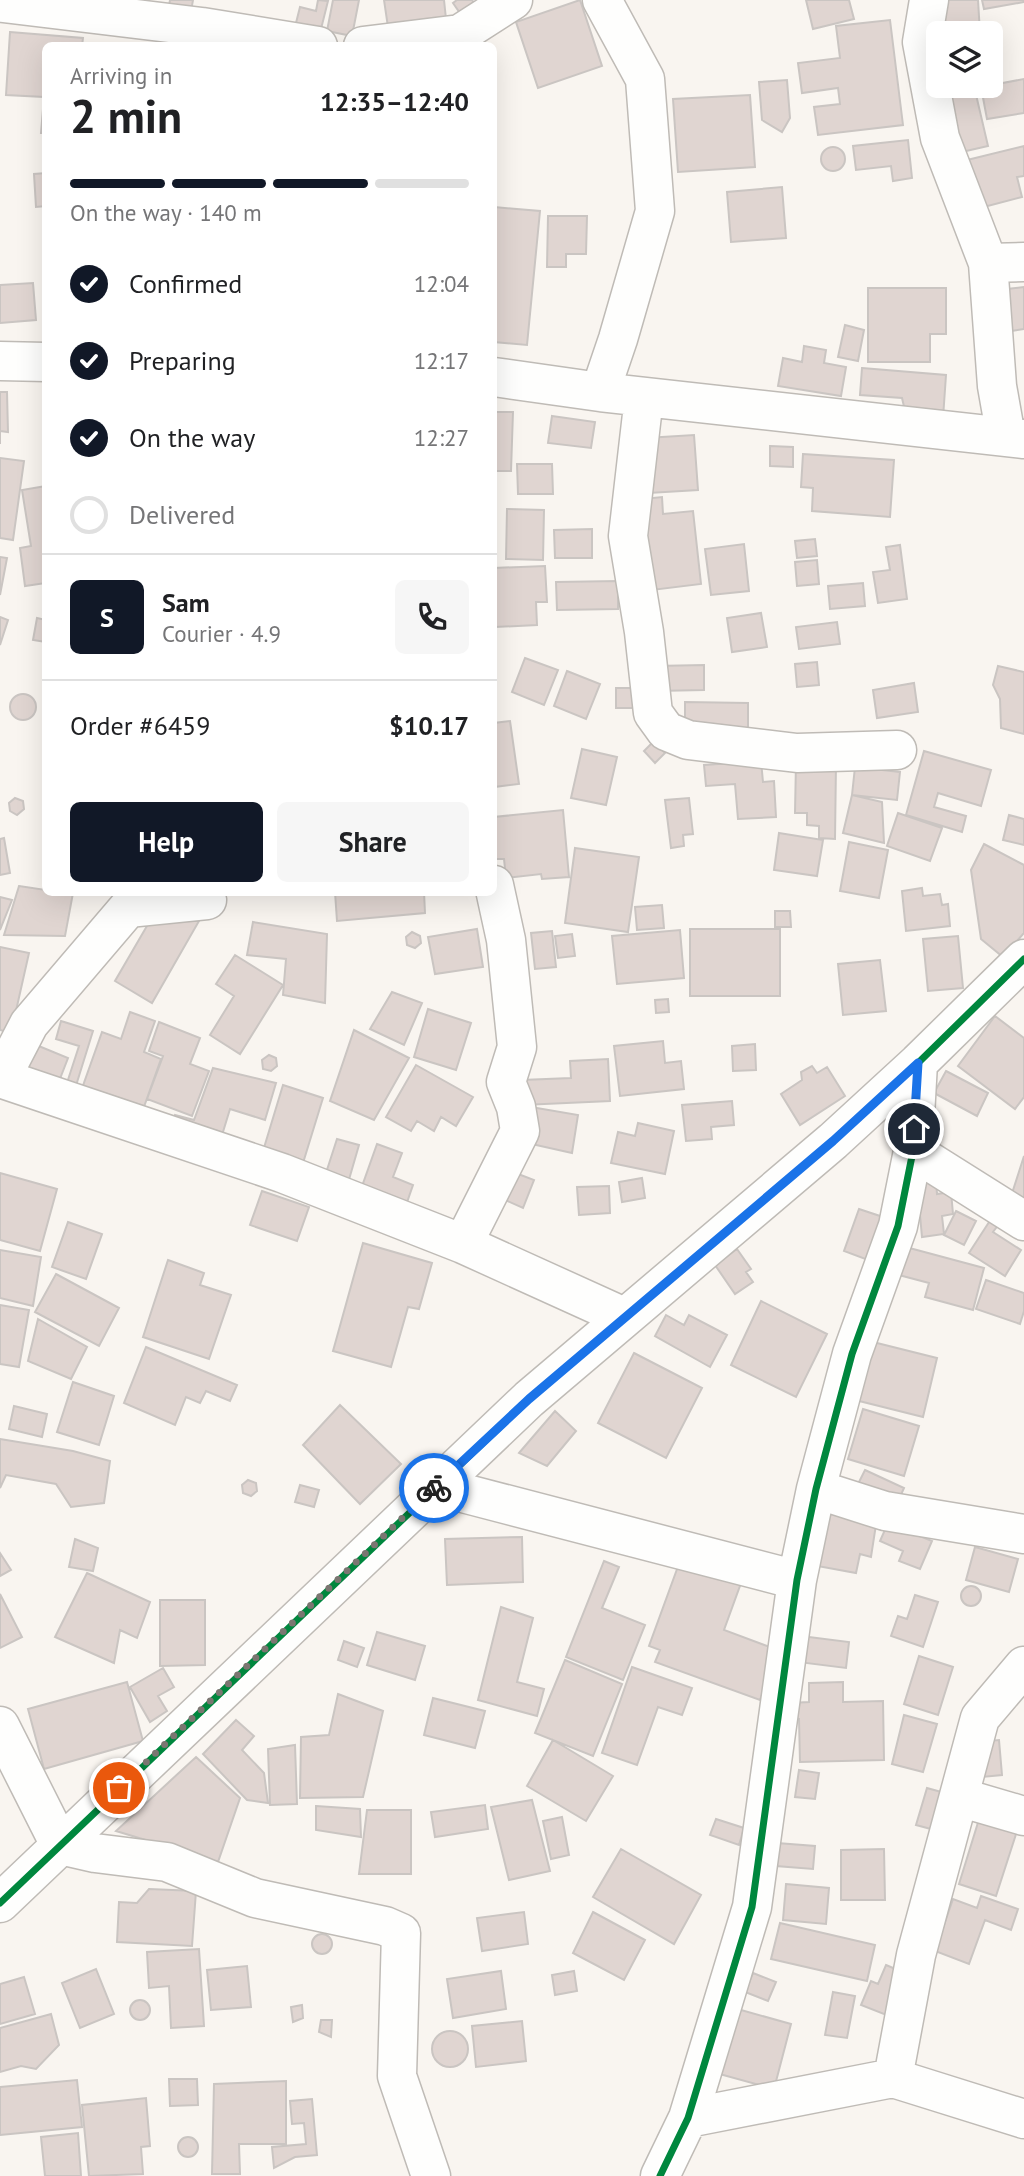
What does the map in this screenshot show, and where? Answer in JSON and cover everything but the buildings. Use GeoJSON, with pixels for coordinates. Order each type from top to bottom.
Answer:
{"type":"FeatureCollection","features":[{"type":"Feature","properties":{"kind":"street"},"geometry":{"type":"LineString","coordinates":[[395,42],[460,34],[513,0]]}},
{"type":"Feature","properties":{"kind":"street"},"geometry":{"type":"LineString","coordinates":[[600,392],[655,211],[645,79],[602,0]]}},
{"type":"Feature","properties":{"kind":"street"},"geometry":{"type":"LineString","coordinates":[[497,377],[600,392],[1015,438],[997,386],[1006,263],[940,138],[922,42],[929,0]]}},
{"type":"Feature","properties":{"kind":"street"},"geometry":{"type":"LineString","coordinates":[[3,5],[204,24],[297,42]]}},
{"type":"Feature","properties":{"kind":"street"},"geometry":{"type":"LineString","coordinates":[[0,362],[42,362]]}},
{"type":"Feature","properties":{"kind":"street"},"geometry":{"type":"LineString","coordinates":[[644,397],[628,536],[644,632],[653,713],[666,731],[688,740],[797,753],[897,750]]}},
{"type":"Feature","properties":{"kind":"street"},"geometry":{"type":"LineString","coordinates":[[463,1244],[520,1131],[516,1107],[506,1082],[517,1047],[506,940],[496,896]]}},
{"type":"Feature","properties":{"kind":"street"},"geometry":{"type":"LineString","coordinates":[[207,900],[128,908],[29,1024],[0,1078],[282,1173],[463,1244],[624,1317]]}},
{"type":"Feature","properties":{"kind":"street"},"geometry":{"type":"LineString","coordinates":[[0,1903],[529,1399],[833,1141],[918,1063],[1024,959]]}},
{"type":"Feature","properties":{"kind":"street"},"geometry":{"type":"LineString","coordinates":[[660,2176],[688,2118],[752,1907],[797,1580],[816,1489],[852,1354],[898,1226],[913,1152],[918,1063]]}},
{"type":"Feature","properties":{"kind":"street"},"geometry":{"type":"LineString","coordinates":[[913,1152],[1024,1221]]}},
{"type":"Feature","properties":{"kind":"street"},"geometry":{"type":"LineString","coordinates":[[436,1486],[797,1580]]}},
{"type":"Feature","properties":{"kind":"street"},"geometry":{"type":"LineString","coordinates":[[816,1489],[885,1511],[1024,1534]]}},
{"type":"Feature","properties":{"kind":"street"},"geometry":{"type":"LineString","coordinates":[[893,2078],[916,1955],[980,1718],[1024,1666]]}},
{"type":"Feature","properties":{"kind":"street"},"geometry":{"type":"LineString","coordinates":[[0,1726],[60,1845]]}},
{"type":"Feature","properties":{"kind":"street"},"geometry":{"type":"LineString","coordinates":[[959,1797],[1024,1816]]}},
{"type":"Feature","properties":{"kind":"street"},"geometry":{"type":"LineString","coordinates":[[60,1845],[95,1853],[167,1862],[256,1898],[385,1926],[401,1933],[397,2076],[431,2176]]}},
{"type":"Feature","properties":{"kind":"street"},"geometry":{"type":"LineString","coordinates":[[688,2118],[893,2078],[1024,2119]]}},
{"type":"Feature","properties":{"kind":"cycle path"},"geometry":{"type":"LineString","coordinates":[[0,1903],[529,1399],[833,1141],[918,1063],[1024,959]]}},
{"type":"Feature","properties":{"kind":"cycle path"},"geometry":{"type":"LineString","coordinates":[[660,2176],[688,2118],[752,1907],[797,1580],[816,1489],[852,1354],[898,1226],[913,1151],[918,1063]]}},
{"type":"Feature","properties":{"kind":"way so far"},"geometry":{"type":"LineString","coordinates":[[119,1788],[434,1488]]}},
{"type":"Feature","properties":{"kind":"route"},"geometry":{"type":"LineString","coordinates":[[434,1488],[529,1399],[833,1141],[918,1063],[914,1129]]}}]}
